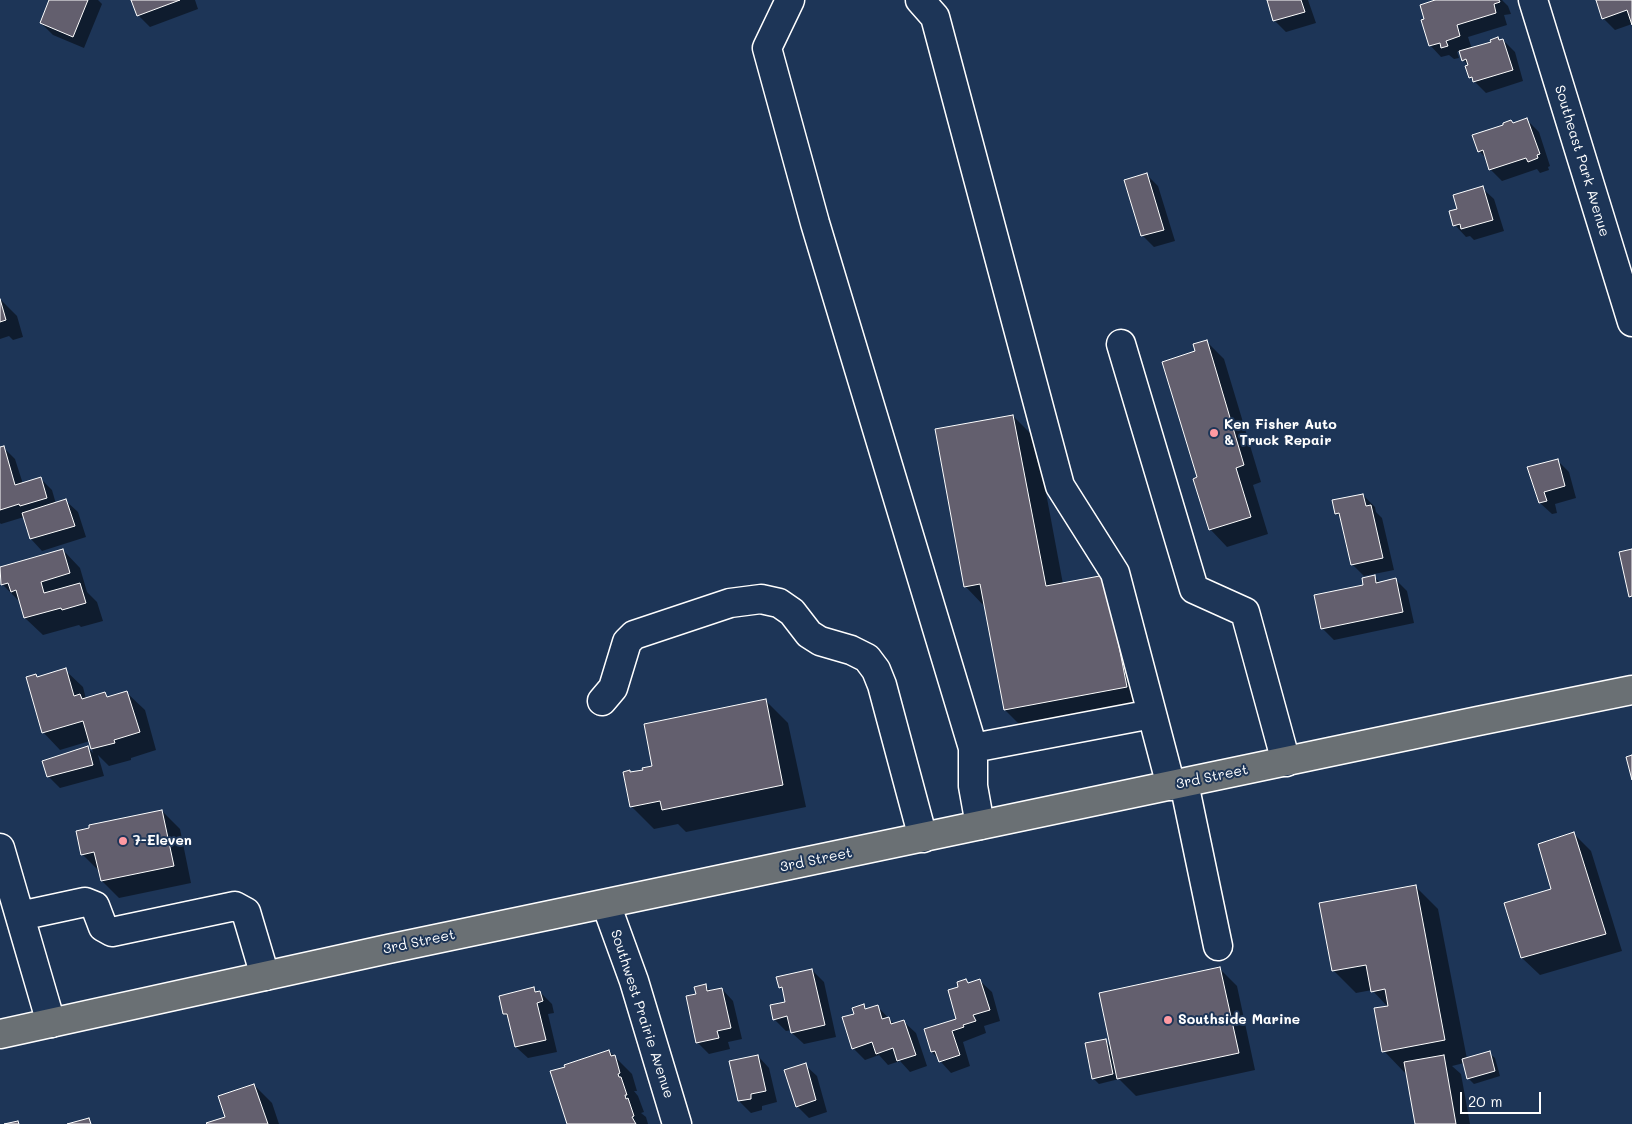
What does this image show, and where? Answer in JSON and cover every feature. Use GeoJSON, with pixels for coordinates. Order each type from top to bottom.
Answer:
{"type":"FeatureCollection","features":[{"type":"Feature","properties":{"kind":"highway","name":"3rd Street"},"geometry":{"type":"LineString","coordinates":[[0,1034],[980,825],[1632,690]]}},
{"type":"Feature","properties":{"kind":"street"},"geometry":{"type":"LineString","coordinates":[[790,0],[767,48],[814,223],[973,748],[973,786],[980,825]]}},
{"type":"Feature","properties":{"kind":"street"},"geometry":{"type":"LineString","coordinates":[[920,0],[935,17],[1060,486],[1115,573],[1152,714],[1177,784],[1218,946]]}},
{"type":"Feature","properties":{"kind":"street","name":"Southeast Park Avenue"},"geometry":{"type":"LineString","coordinates":[[1533,0],[1632,322]]}},
{"type":"Feature","properties":{"kind":"street"},"geometry":{"type":"LineString","coordinates":[[1121,344],[1194,589],[1245,612],[1286,762]]}},
{"type":"Feature","properties":{"kind":"street"},"geometry":{"type":"LineString","coordinates":[[602,701],[613,688],[627,642],[634,635],[730,603],[761,599],[779,603],[792,612],[808,634],[820,641],[851,650],[867,658],[876,670],[882,685],[924,838]]}},
{"type":"Feature","properties":{"kind":"street"},"geometry":{"type":"LineString","coordinates":[[973,748],[1152,714]]}},
{"type":"Feature","properties":{"kind":"street"},"geometry":{"type":"LineString","coordinates":[[0,848],[51,1023]]}},
{"type":"Feature","properties":{"kind":"street"},"geometry":{"type":"LineString","coordinates":[[20,916],[84,902],[95,906],[103,927],[112,932],[235,906],[246,912],[265,976]]}},
{"type":"Feature","properties":{"kind":"street","name":"Southwest Prairie Avenue"},"geometry":{"type":"LineString","coordinates":[[606,904],[634,981],[677,1124]]}},
{"type":"Feature","properties":{"kind":"building"},"geometry":{"type":"Polygon","coordinates":[[[49,0],[88,0],[73,37],[40,23],[49,0]]]}},
{"type":"Feature","properties":{"kind":"building"},"geometry":{"type":"Polygon","coordinates":[[[131,0],[180,0],[137,16],[131,0]]]}},
{"type":"Feature","properties":{"kind":"building"},"geometry":{"type":"Polygon","coordinates":[[[1267,0],[1301,0],[1305,12],[1273,21],[1267,0]]]}},
{"type":"Feature","properties":{"kind":"building"},"geometry":{"type":"Polygon","coordinates":[[[1435,0],[1499,0],[1500,2],[1494,4],[1496,13],[1457,25],[1460,36],[1446,41],[1448,46],[1441,48],[1440,43],[1429,46],[1421,20],[1424,19],[1420,5],[1435,0]]]}},
{"type":"Feature","properties":{"kind":"building"},"geometry":{"type":"Polygon","coordinates":[[[1596,0],[1632,0],[1632,25],[1627,10],[1602,19],[1596,0]]]}},
{"type":"Feature","properties":{"kind":"building"},"geometry":{"type":"Polygon","coordinates":[[[1498,37],[1499,40],[1503,39],[1513,70],[1473,82],[1472,77],[1469,78],[1465,66],[1468,65],[1466,59],[1462,61],[1459,51],[1491,42],[1490,40],[1498,37]]]}},
{"type":"Feature","properties":{"kind":"building"},"geometry":{"type":"Polygon","coordinates":[[[1527,118],[1540,154],[1537,155],[1538,158],[1528,162],[1526,158],[1489,170],[1483,150],[1478,152],[1472,135],[1503,125],[1503,123],[1511,120],[1513,123],[1527,118]]]}},
{"type":"Feature","properties":{"kind":"building"},"geometry":{"type":"Polygon","coordinates":[[[1147,173],[1164,230],[1141,236],[1124,180],[1147,173]]]}},
{"type":"Feature","properties":{"kind":"building"},"geometry":{"type":"Polygon","coordinates":[[[1483,186],[1493,220],[1461,229],[1460,224],[1453,226],[1449,211],[1457,209],[1453,195],[1483,186]]]}},
{"type":"Feature","properties":{"kind":"building"},"geometry":{"type":"Polygon","coordinates":[[[0,299],[6,320],[0,322],[0,299]]]}},
{"type":"Feature","properties":{"kind":"building"},"geometry":{"type":"Polygon","coordinates":[[[1207,340],[1244,465],[1236,468],[1251,517],[1209,530],[1193,479],[1197,477],[1162,362],[1195,351],[1193,344],[1207,340]]]}},
{"type":"Feature","properties":{"kind":"building"},"geometry":{"type":"Polygon","coordinates":[[[1013,415],[1046,586],[1105,575],[1127,687],[1004,710],[980,584],[964,587],[935,429],[1013,415]]]}},
{"type":"Feature","properties":{"kind":"building"},"geometry":{"type":"Polygon","coordinates":[[[4,446],[15,485],[41,477],[47,498],[0,510],[0,447],[4,446]]]}},
{"type":"Feature","properties":{"kind":"building"},"geometry":{"type":"Polygon","coordinates":[[[1558,459],[1565,486],[1544,492],[1547,501],[1539,503],[1527,467],[1558,459]]]}},
{"type":"Feature","properties":{"kind":"building"},"geometry":{"type":"Polygon","coordinates":[[[1363,494],[1366,506],[1371,505],[1383,558],[1351,565],[1339,513],[1335,514],[1332,500],[1363,494]]]}},
{"type":"Feature","properties":{"kind":"building"},"geometry":{"type":"Polygon","coordinates":[[[66,499],[75,526],[30,539],[22,513],[66,499]]]}},
{"type":"Feature","properties":{"kind":"building"},"geometry":{"type":"Polygon","coordinates":[[[63,549],[70,573],[41,582],[44,593],[80,583],[86,603],[24,618],[16,590],[11,592],[8,583],[1,585],[0,567],[63,549]]]}},
{"type":"Feature","properties":{"kind":"building"},"geometry":{"type":"Polygon","coordinates":[[[1632,549],[1632,596],[1629,597],[1619,552],[1632,549]]]}},
{"type":"Feature","properties":{"kind":"building"},"geometry":{"type":"Polygon","coordinates":[[[1375,575],[1376,583],[1396,578],[1403,612],[1321,629],[1314,595],[1363,585],[1362,578],[1375,575]]]}},
{"type":"Feature","properties":{"kind":"building"},"geometry":{"type":"Polygon","coordinates":[[[66,668],[74,696],[80,694],[82,699],[105,692],[107,697],[127,691],[140,732],[114,740],[115,743],[91,749],[83,721],[42,733],[26,677],[36,674],[37,677],[66,668]]]}},
{"type":"Feature","properties":{"kind":"building"},"geometry":{"type":"Polygon","coordinates":[[[766,699],[783,785],[662,810],[660,801],[630,807],[623,772],[643,770],[642,768],[652,766],[644,724],[766,699]]]}},
{"type":"Feature","properties":{"kind":"building"},"geometry":{"type":"Polygon","coordinates":[[[88,746],[93,765],[47,777],[42,761],[88,746]]]}},
{"type":"Feature","properties":{"kind":"building"},"geometry":{"type":"Polygon","coordinates":[[[1632,755],[1632,780],[1626,757],[1632,755]]]}},
{"type":"Feature","properties":{"kind":"building","name":"7-Eleven"},"geometry":{"type":"Polygon","coordinates":[[[162,810],[174,866],[101,881],[94,852],[81,855],[76,831],[89,828],[89,825],[162,810]]]}},
{"type":"Feature","properties":{"kind":"building"},"geometry":{"type":"Polygon","coordinates":[[[1574,832],[1606,934],[1521,958],[1504,903],[1551,889],[1538,844],[1574,832]]]}},
{"type":"Feature","properties":{"kind":"building"},"geometry":{"type":"Polygon","coordinates":[[[1416,885],[1445,1040],[1382,1052],[1374,1008],[1388,1006],[1385,989],[1371,992],[1366,965],[1332,971],[1319,903],[1416,885]]]}},
{"type":"Feature","properties":{"kind":"building","name":"Southside Marine"},"geometry":{"type":"Polygon","coordinates":[[[1220,967],[1239,1053],[1117,1079],[1099,993],[1220,967]]]}},
{"type":"Feature","properties":{"kind":"building"},"geometry":{"type":"Polygon","coordinates":[[[812,969],[825,1025],[791,1033],[787,1016],[773,1020],[770,1005],[785,1002],[782,987],[779,988],[776,977],[812,969]]]}},
{"type":"Feature","properties":{"kind":"building"},"geometry":{"type":"Polygon","coordinates":[[[966,979],[968,983],[980,979],[990,1010],[973,1015],[976,1021],[952,1031],[960,1055],[939,1062],[935,1051],[931,1052],[924,1029],[956,1019],[948,990],[958,987],[957,982],[966,979]]]}},
{"type":"Feature","properties":{"kind":"building"},"geometry":{"type":"Polygon","coordinates":[[[706,984],[707,991],[722,988],[731,1028],[717,1031],[719,1038],[696,1043],[686,996],[696,994],[694,987],[706,984]]]}},
{"type":"Feature","properties":{"kind":"building"},"geometry":{"type":"Polygon","coordinates":[[[534,987],[535,992],[540,991],[543,1001],[537,1003],[546,1040],[515,1047],[507,1014],[503,1014],[499,996],[534,987]]]}},
{"type":"Feature","properties":{"kind":"building"},"geometry":{"type":"Polygon","coordinates":[[[864,1004],[865,1009],[878,1005],[882,1019],[889,1017],[891,1024],[904,1020],[916,1055],[897,1061],[893,1048],[876,1054],[872,1042],[852,1049],[842,1017],[854,1014],[852,1008],[864,1004]]]}},
{"type":"Feature","properties":{"kind":"building"},"geometry":{"type":"Polygon","coordinates":[[[1106,1039],[1113,1074],[1092,1079],[1085,1043],[1106,1039]]]}},
{"type":"Feature","properties":{"kind":"building"},"geometry":{"type":"Polygon","coordinates":[[[609,1050],[611,1056],[615,1055],[620,1073],[618,1074],[621,1077],[627,1095],[625,1095],[626,1099],[628,1098],[634,1116],[632,1117],[636,1124],[567,1124],[550,1071],[609,1050]]]}},
{"type":"Feature","properties":{"kind":"building"},"geometry":{"type":"Polygon","coordinates":[[[1490,1051],[1495,1071],[1467,1079],[1462,1059],[1490,1051]]]}},
{"type":"Feature","properties":{"kind":"building"},"geometry":{"type":"Polygon","coordinates":[[[758,1055],[766,1091],[751,1094],[751,1099],[738,1101],[729,1061],[758,1055]]]}},
{"type":"Feature","properties":{"kind":"building"},"geometry":{"type":"Polygon","coordinates":[[[1444,1055],[1456,1124],[1415,1124],[1404,1062],[1444,1055]]]}},
{"type":"Feature","properties":{"kind":"building"},"geometry":{"type":"Polygon","coordinates":[[[806,1063],[816,1100],[796,1107],[784,1070],[806,1063]]]}},
{"type":"Feature","properties":{"kind":"building"},"geometry":{"type":"Polygon","coordinates":[[[254,1084],[268,1124],[206,1123],[225,1117],[218,1096],[254,1084]]]}},
{"type":"Feature","properties":{"kind":"building"},"geometry":{"type":"Polygon","coordinates":[[[89,1118],[91,1124],[67,1124],[89,1118]]]}},
{"type":"Feature","properties":{"kind":"building"},"geometry":{"type":"Polygon","coordinates":[[[18,1121],[19,1124],[4,1124],[18,1121]]]}},
{"type":"Feature","properties":{"kind":"place","name":"Ken Fisher Auto & Truck Repair"},"geometry":{"type":"Point","coordinates":[1214,433]}},
{"type":"Feature","properties":{"kind":"place","name":"7-Eleven"},"geometry":{"type":"Point","coordinates":[123,841]}},
{"type":"Feature","properties":{"kind":"place","name":"Southside Marine"},"geometry":{"type":"Point","coordinates":[1168,1020]}}]}
